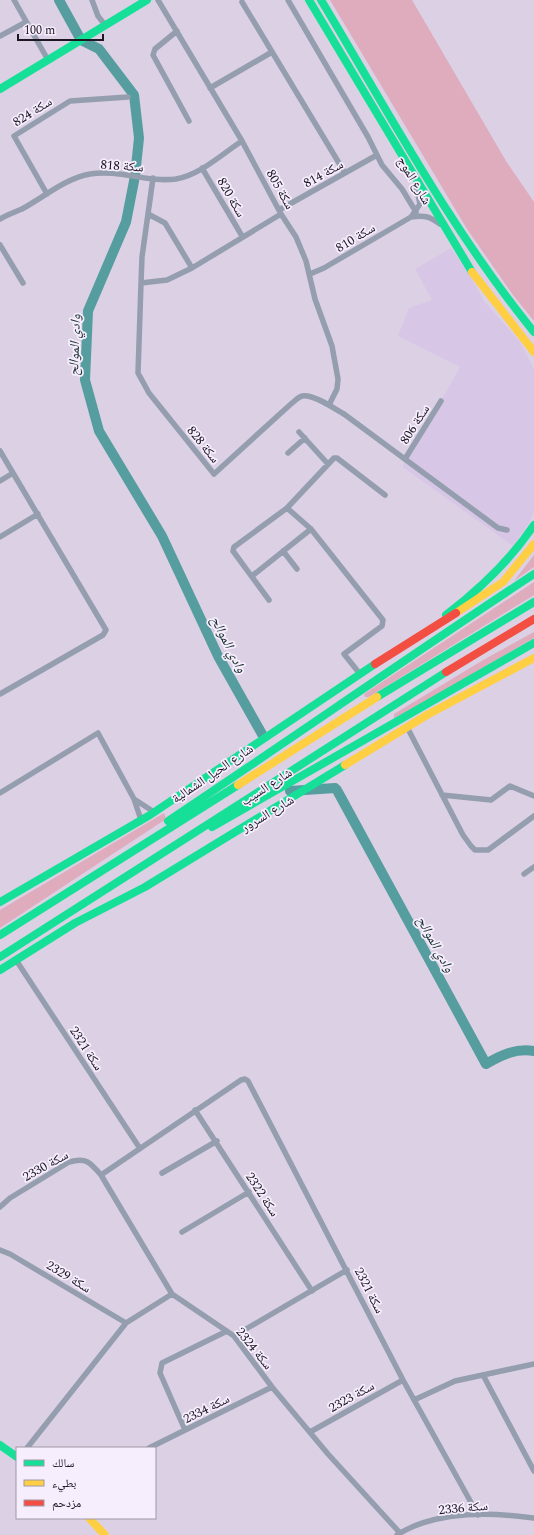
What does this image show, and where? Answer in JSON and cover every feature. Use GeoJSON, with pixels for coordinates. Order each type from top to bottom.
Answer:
{"type":"FeatureCollection","features":[{"type":"Feature","properties":{"kind":"main road"},"geometry":{"type":"LineString","coordinates":[[0,89],[147,0]]}},
{"type":"Feature","properties":{"kind":"main road","name":"شارع الموج"},"geometry":{"type":"LineString","coordinates":[[309,0],[466,265],[534,352]]}},
{"type":"Feature","properties":{"kind":"main road","name":"شارع الموج"},"geometry":{"type":"LineString","coordinates":[[321,0],[461,233],[500,290],[534,332]]}},
{"type":"Feature","properties":{"kind":"main road","name":"شارع الحيل الشمالية"},"geometry":{"type":"LineString","coordinates":[[418,636],[480,588],[498,571],[526,538],[534,524]]}},
{"type":"Feature","properties":{"kind":"main road","name":"شارع الحيل الشمالية"},"geometry":{"type":"LineString","coordinates":[[0,902],[154,812],[418,636],[460,612],[503,582],[534,544]]}},
{"type":"Feature","properties":{"kind":"main road"},"geometry":{"type":"LineString","coordinates":[[103,869],[131,846],[312,725],[414,652],[534,574]]}},
{"type":"Feature","properties":{"kind":"main road","name":"شارع السيب"},"geometry":{"type":"LineString","coordinates":[[0,935],[410,676],[534,602]]}},
{"type":"Feature","properties":{"kind":"main road","name":"شارع السيب"},"geometry":{"type":"LineString","coordinates":[[0,957],[412,692],[534,619]]}},
{"type":"Feature","properties":{"kind":"main road"},"geometry":{"type":"LineString","coordinates":[[160,854],[240,813],[534,644]]}},
{"type":"Feature","properties":{"kind":"main road","name":"شارع السرور"},"geometry":{"type":"LineString","coordinates":[[0,970],[75,923],[145,887],[408,727],[534,658]]}},
{"type":"Feature","properties":{"kind":"main road"},"geometry":{"type":"LineString","coordinates":[[0,1445],[16,1456]]}},
{"type":"Feature","properties":{"kind":"main road"},"geometry":{"type":"LineString","coordinates":[[90,1519],[105,1535]]}},
{"type":"Feature","properties":{"kind":"street"},"geometry":{"type":"LineString","coordinates":[[14,0],[48,60]]}},
{"type":"Feature","properties":{"kind":"street"},"geometry":{"type":"LineString","coordinates":[[92,0],[98,16],[105,25]]}},
{"type":"Feature","properties":{"kind":"street","name":"سكة 805"},"geometry":{"type":"LineString","coordinates":[[158,0],[242,141],[280,212],[296,237],[310,274],[315,299],[332,346],[338,379],[337,389],[329,405]]}},
{"type":"Feature","properties":{"kind":"street"},"geometry":{"type":"LineString","coordinates":[[288,0],[388,174],[402,188],[416,212]]}},
{"type":"Feature","properties":{"kind":"street"},"geometry":{"type":"LineString","coordinates":[[242,2],[345,173]]}},
{"type":"Feature","properties":{"kind":"street"},"geometry":{"type":"LineString","coordinates":[[0,36],[26,22]]}},
{"type":"Feature","properties":{"kind":"street"},"geometry":{"type":"LineString","coordinates":[[177,31],[155,49],[152,55],[189,121]]}},
{"type":"Feature","properties":{"kind":"street"},"geometry":{"type":"LineString","coordinates":[[210,88],[272,52]]}},
{"type":"Feature","properties":{"kind":"street","name":"سكة 824"},"geometry":{"type":"LineString","coordinates":[[47,194],[14,136],[70,101],[128,97]]}},
{"type":"Feature","properties":{"kind":"street","name":"سكة 818"},"geometry":{"type":"LineString","coordinates":[[0,219],[75,179],[91,174],[118,174],[175,179],[202,168],[242,141]]}},
{"type":"Feature","properties":{"kind":"street","name":"سكة 814"},"geometry":{"type":"LineString","coordinates":[[280,212],[377,155]]}},
{"type":"Feature","properties":{"kind":"street","name":"سكة 820"},"geometry":{"type":"LineString","coordinates":[[202,168],[242,236]]}},
{"type":"Feature","properties":{"kind":"street"},"geometry":{"type":"LineString","coordinates":[[413,176],[420,199],[420,204],[416,212]]}},
{"type":"Feature","properties":{"kind":"street"},"geometry":{"type":"LineString","coordinates":[[153,178],[141,262],[141,283],[167,280],[192,268],[280,212]]}},
{"type":"Feature","properties":{"kind":"street","name":"سكة 810"},"geometry":{"type":"LineString","coordinates":[[310,274],[324,268],[411,217],[416,212]]}},
{"type":"Feature","properties":{"kind":"street"},"geometry":{"type":"LineString","coordinates":[[148,214],[165,223],[192,268]]}},
{"type":"Feature","properties":{"kind":"street","name":"سكة 810"},"geometry":{"type":"LineString","coordinates":[[411,217],[422,215],[430,216],[443,227]]}},
{"type":"Feature","properties":{"kind":"street"},"geometry":{"type":"LineString","coordinates":[[0,245],[23,283]]}},
{"type":"Feature","properties":{"kind":"street","name":"سكة 828"},"geometry":{"type":"LineString","coordinates":[[141,283],[138,372],[149,393],[214,474],[300,396],[310,396],[329,405],[498,528],[507,530]]}},
{"type":"Feature","properties":{"kind":"street","name":"سكة 806"},"geometry":{"type":"LineString","coordinates":[[405,459],[441,401]]}},
{"type":"Feature","properties":{"kind":"street"},"geometry":{"type":"LineString","coordinates":[[299,432],[328,464]]}},
{"type":"Feature","properties":{"kind":"street"},"geometry":{"type":"LineString","coordinates":[[288,453],[305,438]]}},
{"type":"Feature","properties":{"kind":"street"},"geometry":{"type":"LineString","coordinates":[[0,451],[106,627],[104,634],[0,694]]}},
{"type":"Feature","properties":{"kind":"street"},"geometry":{"type":"LineString","coordinates":[[269,600],[233,548],[287,508],[334,458],[338,458],[385,495]]}},
{"type":"Feature","properties":{"kind":"street"},"geometry":{"type":"LineString","coordinates":[[0,463],[6,460]]}},
{"type":"Feature","properties":{"kind":"street"},"geometry":{"type":"LineString","coordinates":[[0,481],[13,473]]}},
{"type":"Feature","properties":{"kind":"street"},"geometry":{"type":"LineString","coordinates":[[287,508],[311,529],[383,620],[382,626],[344,654],[360,674]]}},
{"type":"Feature","properties":{"kind":"street"},"geometry":{"type":"LineString","coordinates":[[0,537],[38,514]]}},
{"type":"Feature","properties":{"kind":"street"},"geometry":{"type":"LineString","coordinates":[[252,576],[311,529]]}},
{"type":"Feature","properties":{"kind":"street"},"geometry":{"type":"LineString","coordinates":[[283,551],[297,569]]}},
{"type":"Feature","properties":{"kind":"street"},"geometry":{"type":"LineString","coordinates":[[408,727],[463,835],[470,846],[475,850],[488,850],[534,816]]}},
{"type":"Feature","properties":{"kind":"street"},"geometry":{"type":"LineString","coordinates":[[0,793],[98,733],[134,799],[141,820]]}},
{"type":"Feature","properties":{"kind":"street"},"geometry":{"type":"LineString","coordinates":[[442,795],[491,800],[510,786],[534,796]]}},
{"type":"Feature","properties":{"kind":"street"},"geometry":{"type":"LineString","coordinates":[[134,799],[154,812]]}},
{"type":"Feature","properties":{"kind":"street"},"geometry":{"type":"LineString","coordinates":[[524,874],[534,867]]}},
{"type":"Feature","properties":{"kind":"street","name":"سكة 2321"},"geometry":{"type":"LineString","coordinates":[[16,960],[139,1147]]}},
{"type":"Feature","properties":{"kind":"street","name":"سكة 2321"},"geometry":{"type":"LineString","coordinates":[[195,1110],[241,1080],[245,1079],[248,1081],[403,1380],[478,1515]]}},
{"type":"Feature","properties":{"kind":"street"},"geometry":{"type":"LineString","coordinates":[[101,1175],[139,1147],[195,1110]]}},
{"type":"Feature","properties":{"kind":"street","name":"سكة 2322"},"geometry":{"type":"LineString","coordinates":[[195,1110],[217,1141],[312,1290]]}},
{"type":"Feature","properties":{"kind":"street"},"geometry":{"type":"LineString","coordinates":[[162,1173],[217,1141]]}},
{"type":"Feature","properties":{"kind":"street","name":"سكة 2330"},"geometry":{"type":"LineString","coordinates":[[0,1207],[10,1198],[69,1162],[80,1159],[91,1163],[101,1175]]}},
{"type":"Feature","properties":{"kind":"street","name":"سكة 2324"},"geometry":{"type":"LineString","coordinates":[[101,1175],[172,1294],[234,1336],[272,1387],[399,1534]]}},
{"type":"Feature","properties":{"kind":"street"},"geometry":{"type":"LineString","coordinates":[[182,1232],[249,1192]]}},
{"type":"Feature","properties":{"kind":"street","name":"سكة 2329"},"geometry":{"type":"LineString","coordinates":[[0,1250],[10,1254],[126,1323]]}},
{"type":"Feature","properties":{"kind":"street"},"geometry":{"type":"LineString","coordinates":[[234,1336],[347,1270]]}},
{"type":"Feature","properties":{"kind":"street"},"geometry":{"type":"LineString","coordinates":[[28,1447],[126,1323],[172,1294]]}},
{"type":"Feature","properties":{"kind":"street"},"geometry":{"type":"LineString","coordinates":[[185,1430],[160,1373],[162,1363],[227,1330]]}},
{"type":"Feature","properties":{"kind":"street"},"geometry":{"type":"LineString","coordinates":[[414,1400],[455,1381],[534,1364]]}},
{"type":"Feature","properties":{"kind":"street"},"geometry":{"type":"LineString","coordinates":[[483,1375],[534,1471]]}},
{"type":"Feature","properties":{"kind":"street","name":"سكة 2323"},"geometry":{"type":"LineString","coordinates":[[310,1432],[403,1380]]}},
{"type":"Feature","properties":{"kind":"street","name":"سكة 2334"},"geometry":{"type":"LineString","coordinates":[[151,1447],[272,1387]]}},
{"type":"Feature","properties":{"kind":"street","name":"سكة 2336"},"geometry":{"type":"LineString","coordinates":[[399,1534],[428,1521],[478,1515],[534,1518]]}},
{"type":"Feature","properties":{"kind":"shaded area"},"geometry":{"type":"Polygon","coordinates":[[[330,0],[412,0],[506,161],[534,202],[534,321],[513,295],[467,229],[330,0]]]}},
{"type":"Feature","properties":{"kind":"shaded area"},"geometry":{"type":"Polygon","coordinates":[[[451,248],[470,275],[484,301],[520,342],[534,369],[534,511],[529,523],[513,546],[403,467],[405,459],[460,367],[398,336],[409,308],[432,300],[415,269],[451,248]]]}},
{"type":"Feature","properties":{"kind":"shaded area"},"geometry":{"type":"Polygon","coordinates":[[[534,555],[534,567],[514,581],[534,555]]]}},
{"type":"Feature","properties":{"kind":"shaded area"},"geometry":{"type":"Polygon","coordinates":[[[534,582],[534,595],[369,697],[365,697],[364,694],[534,582]]]}},
{"type":"Feature","properties":{"kind":"shaded area"},"geometry":{"type":"Polygon","coordinates":[[[534,632],[534,638],[413,709],[394,718],[394,714],[485,659],[534,632]]]}},
{"type":"Feature","properties":{"kind":"shaded area"},"geometry":{"type":"Polygon","coordinates":[[[164,813],[166,819],[0,928],[0,910],[164,813]]]}},
{"type":"Feature","properties":{"kind":"waterway","name":"وادي الموالح"},"geometry":{"type":"LineString","coordinates":[[59,0],[81,40],[99,49],[134,95],[139,138],[135,176],[126,222],[88,311],[85,380],[99,431],[162,536],[218,656],[262,734]]}},
{"type":"Feature","properties":{"kind":"waterway","name":"وادي الموالح"},"geometry":{"type":"LineString","coordinates":[[290,791],[335,788],[337,790]]}},
{"type":"Feature","properties":{"kind":"waterway","name":"وادي الموالح"},"geometry":{"type":"LineString","coordinates":[[338,792],[486,1064],[515,1051],[534,1051]]}},
{"type":"Feature","properties":{"kind":"traffic: fast"},"geometry":{"type":"LineString","coordinates":[[0,89],[147,0]]}},
{"type":"Feature","properties":{"kind":"traffic: fast"},"geometry":{"type":"LineString","coordinates":[[309,0],[472,272]]}},
{"type":"Feature","properties":{"kind":"traffic: fast"},"geometry":{"type":"LineString","coordinates":[[321,0],[396,128],[448,212],[475,253],[534,332]]}},
{"type":"Feature","properties":{"kind":"traffic: fast"},"geometry":{"type":"LineString","coordinates":[[446,615],[494,574],[515,551],[534,525]]}},
{"type":"Feature","properties":{"kind":"traffic: fast"},"geometry":{"type":"LineString","coordinates":[[168,821],[534,574]]}},
{"type":"Feature","properties":{"kind":"traffic: fast"},"geometry":{"type":"LineString","coordinates":[[377,697],[534,602]]}},
{"type":"Feature","properties":{"kind":"traffic: fast"},"geometry":{"type":"LineString","coordinates":[[212,827],[534,643]]}},
{"type":"Feature","properties":{"kind":"traffic: fast"},"geometry":{"type":"LineString","coordinates":[[0,902],[150,815],[375,664]]}},
{"type":"Feature","properties":{"kind":"traffic: fast"},"geometry":{"type":"LineString","coordinates":[[0,957],[446,672]]}},
{"type":"Feature","properties":{"kind":"traffic: fast"},"geometry":{"type":"LineString","coordinates":[[0,970],[75,923],[145,887],[345,765]]}},
{"type":"Feature","properties":{"kind":"traffic: fast"},"geometry":{"type":"LineString","coordinates":[[0,935],[238,785]]}},
{"type":"Feature","properties":{"kind":"traffic: fast"},"geometry":{"type":"LineString","coordinates":[[0,1445],[16,1456]]}},
{"type":"Feature","properties":{"kind":"traffic: slow"},"geometry":{"type":"LineString","coordinates":[[472,272],[534,352]]}},
{"type":"Feature","properties":{"kind":"traffic: slow"},"geometry":{"type":"LineString","coordinates":[[456,613],[503,582],[534,544]]}},
{"type":"Feature","properties":{"kind":"traffic: slow"},"geometry":{"type":"LineString","coordinates":[[345,765],[427,715],[534,658]]}},
{"type":"Feature","properties":{"kind":"traffic: slow"},"geometry":{"type":"LineString","coordinates":[[238,785],[377,697]]}},
{"type":"Feature","properties":{"kind":"traffic: slow"},"geometry":{"type":"LineString","coordinates":[[90,1519],[105,1535]]}},
{"type":"Feature","properties":{"kind":"traffic: jam"},"geometry":{"type":"LineString","coordinates":[[375,664],[456,613]]}},
{"type":"Feature","properties":{"kind":"traffic: jam"},"geometry":{"type":"LineString","coordinates":[[446,672],[534,619]]}}]}
